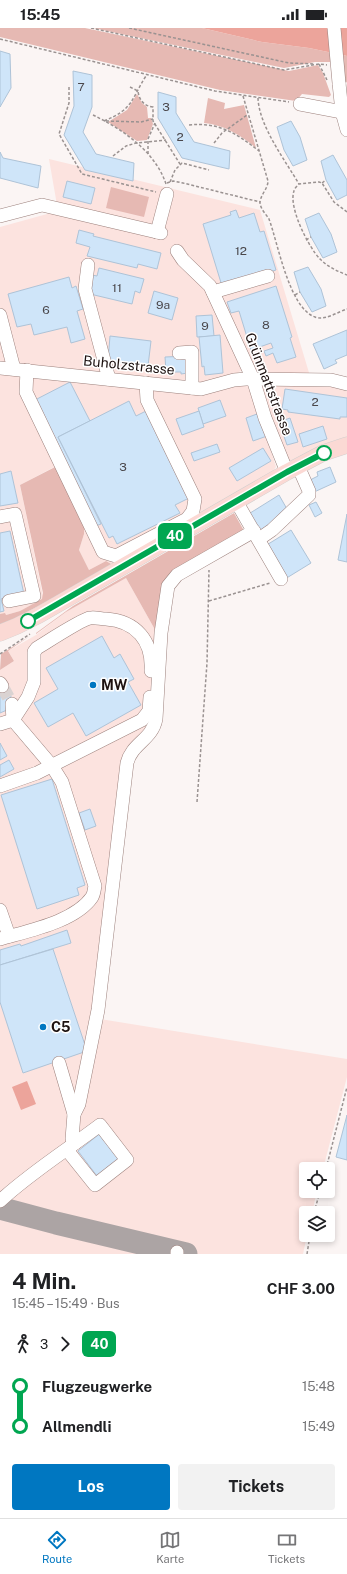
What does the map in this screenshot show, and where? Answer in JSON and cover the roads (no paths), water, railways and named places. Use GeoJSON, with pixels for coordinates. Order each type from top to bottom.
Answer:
{"type":"FeatureCollection","features":[{"type":"Feature","properties":{"kind":"main road"},"geometry":{"type":"LineString","coordinates":[[0,633],[17,626],[292,469],[323,453],[347,445]]}},
{"type":"Feature","properties":{"kind":"main road"},"geometry":{"type":"LineString","coordinates":[[2,646],[17,626]]}},
{"type":"Feature","properties":{"kind":"street"},"geometry":{"type":"LineString","coordinates":[[334,28],[342,112],[347,130]]}},
{"type":"Feature","properties":{"kind":"street"},"geometry":{"type":"LineString","coordinates":[[300,104],[342,112]]}},
{"type":"Feature","properties":{"kind":"street"},"geometry":{"type":"LineString","coordinates":[[0,216],[42,205],[159,233],[166,187]]}},
{"type":"Feature","properties":{"kind":"street"},"geometry":{"type":"LineString","coordinates":[[177,251],[183,260],[211,289],[268,276]]}},
{"type":"Feature","properties":{"kind":"street"},"geometry":{"type":"LineString","coordinates":[[88,265],[85,289],[109,379]]}},
{"type":"Feature","properties":{"kind":"street","name":"Grünmattstrasse"},"geometry":{"type":"LineString","coordinates":[[211,289],[253,379],[265,418],[292,469],[309,491],[309,495],[272,530],[256,535]]}},
{"type":"Feature","properties":{"kind":"street"},"geometry":{"type":"LineString","coordinates":[[0,315],[20,369],[26,392],[104,552],[116,556],[187,519],[194,511],[195,499],[147,400],[146,383]]}},
{"type":"Feature","properties":{"kind":"street"},"geometry":{"type":"LineString","coordinates":[[179,353],[192,352],[192,388]]}},
{"type":"Feature","properties":{"kind":"street","name":"Buholzstrasse"},"geometry":{"type":"LineString","coordinates":[[0,368],[201,389],[234,380],[253,379],[331,380],[347,384]]}},
{"type":"Feature","properties":{"kind":"street"},"geometry":{"type":"LineString","coordinates":[[236,501],[281,578]]}},
{"type":"Feature","properties":{"kind":"street"},"geometry":{"type":"LineString","coordinates":[[0,517],[15,514],[34,596],[9,601]]}},
{"type":"Feature","properties":{"kind":"street"},"geometry":{"type":"LineString","coordinates":[[74,1114],[79,1104],[98,1010],[127,763],[133,750],[153,731],[156,719],[161,641],[168,586],[177,575],[256,535]]}},
{"type":"Feature","properties":{"kind":"street"},"geometry":{"type":"LineString","coordinates":[[0,724],[13,720],[28,697],[34,682],[34,652],[37,648],[90,618],[116,619],[133,626],[140,631],[148,645],[152,662],[149,711],[142,720],[37,773],[0,786]]}},
{"type":"Feature","properties":{"kind":"street"},"geometry":{"type":"LineString","coordinates":[[12,704],[13,720]]}},
{"type":"Feature","properties":{"kind":"street"},"geometry":{"type":"LineString","coordinates":[[0,716],[13,720],[52,766],[62,782],[95,886],[93,896],[85,905],[70,915],[49,924],[4,938],[0,910]]}},
{"type":"Feature","properties":{"kind":"street"},"geometry":{"type":"LineString","coordinates":[[0,1201],[9,1192],[71,1146],[74,1114],[59,1063]]}},
{"type":"Feature","properties":{"kind":"tunnel"},"geometry":{"type":"LineString","coordinates":[[2,686],[12,704]]}},
{"type":"Feature","properties":{"kind":"place","name":"MW"},"geometry":{"type":"Point","coordinates":[93,685]}},
{"type":"Feature","properties":{"kind":"place","name":"C5"},"geometry":{"type":"Point","coordinates":[43,1027]}}]}
